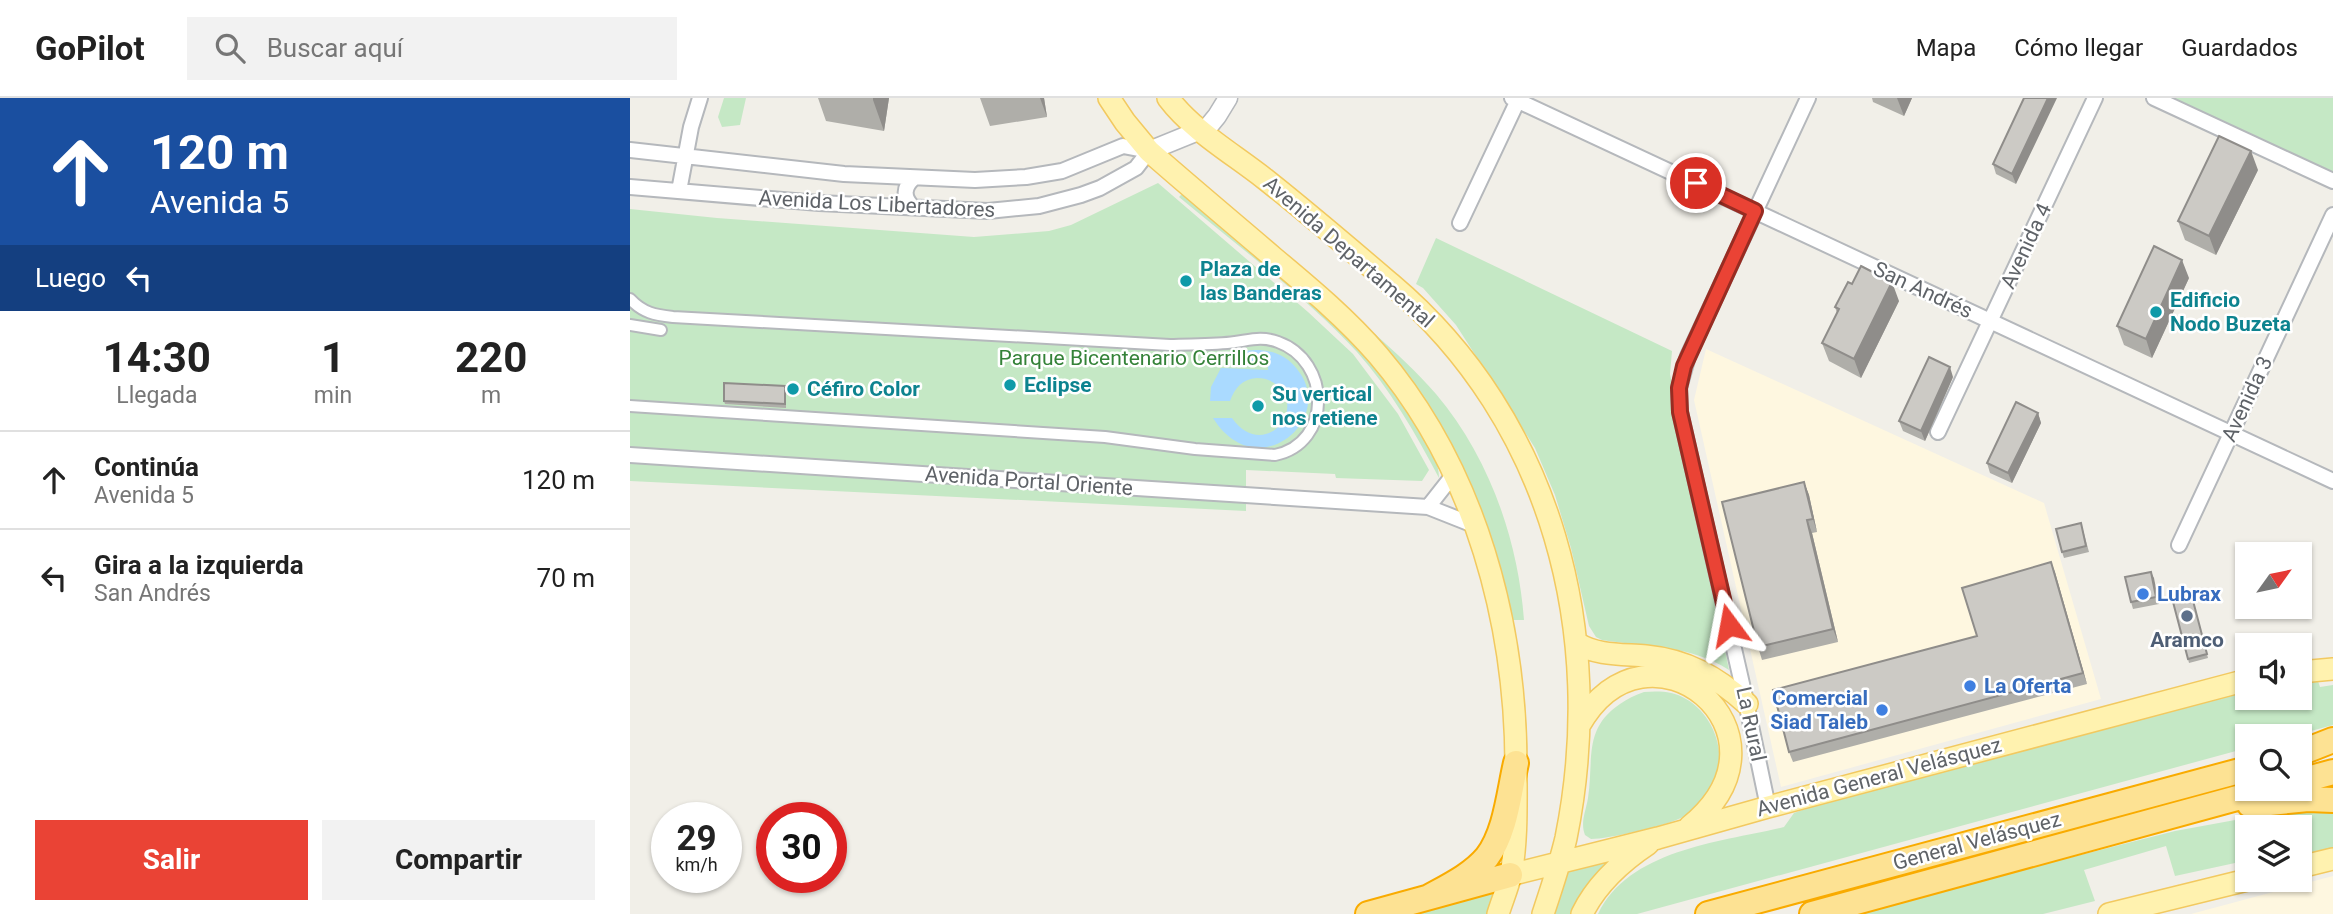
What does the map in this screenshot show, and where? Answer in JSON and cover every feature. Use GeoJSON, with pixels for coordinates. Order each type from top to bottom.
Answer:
{"type":"FeatureCollection","features":[{"type":"Feature","properties":{"kind":"highway"},"geometry":{"type":"LineString","coordinates":[[2312,750],[2333,743]]}},
{"type":"Feature","properties":{"kind":"highway"},"geometry":{"type":"LineString","coordinates":[[1429,897],[1468,874],[1488,856],[1504,818],[1516,763]]}},
{"type":"Feature","properties":{"kind":"highway","name":"General Velásquez"},"geometry":{"type":"LineString","coordinates":[[1708,914],[2235,772]]}},
{"type":"Feature","properties":{"kind":"highway"},"geometry":{"type":"LineString","coordinates":[[2312,785],[2333,772]]}},
{"type":"Feature","properties":{"kind":"highway"},"geometry":{"type":"LineString","coordinates":[[2312,791],[2333,793]]}},
{"type":"Feature","properties":{"kind":"highway"},"geometry":{"type":"LineString","coordinates":[[2312,793],[2333,800]]}},
{"type":"Feature","properties":{"kind":"highway","name":"General Velásquez"},"geometry":{"type":"LineString","coordinates":[[1812,914],[2235,799]]}},
{"type":"Feature","properties":{"kind":"highway"},"geometry":{"type":"LineString","coordinates":[[2204,807],[2239,801]]}},
{"type":"Feature","properties":{"kind":"highway"},"geometry":{"type":"LineString","coordinates":[[1368,914],[1510,875]]}},
{"type":"Feature","properties":{"kind":"main road"},"geometry":{"type":"LineString","coordinates":[[1109,98],[1149,151],[1322,298],[1360,335],[1398,380],[1454,474],[1476,526],[1501,612],[1513,696],[1517,740],[1515,835],[1510,875],[1498,914]]}},
{"type":"Feature","properties":{"kind":"main road","name":"Avenida Departamental"},"geometry":{"type":"LineString","coordinates":[[1167,98],[1183,117],[1267,181],[1395,286],[1437,328],[1474,373],[1508,426],[1541,493],[1565,572],[1577,643],[1579,697],[1574,788],[1559,863],[1543,914]]}},
{"type":"Feature","properties":{"kind":"main road"},"geometry":{"type":"LineString","coordinates":[[1577,643],[1593,651],[1658,658],[1691,666],[1722,683],[1747,704]]}},
{"type":"Feature","properties":{"kind":"main road"},"geometry":{"type":"LineString","coordinates":[[2312,671],[2333,669]]}},
{"type":"Feature","properties":{"kind":"main road"},"geometry":{"type":"LineString","coordinates":[[1578,727],[1594,703],[1606,691],[1618,683],[1636,678],[1650,676],[1673,679],[1708,699],[1722,718],[1729,735],[1730,769],[1714,803],[1685,830]]}},
{"type":"Feature","properties":{"kind":"main road","name":"Avenida General Velásquez"},"geometry":{"type":"LineString","coordinates":[[1510,875],[2235,683]]}},
{"type":"Feature","properties":{"kind":"main road"},"geometry":{"type":"LineString","coordinates":[[1582,914],[1608,876],[1637,851],[1658,838]]}},
{"type":"Feature","properties":{"kind":"main road"},"geometry":{"type":"LineString","coordinates":[[2312,864],[2333,859]]}},
{"type":"Feature","properties":{"kind":"main road"},"geometry":{"type":"LineString","coordinates":[[2109,914],[2235,883]]}},
{"type":"Feature","properties":{"kind":"street"},"geometry":{"type":"LineString","coordinates":[[679,191],[700,98]]}},
{"type":"Feature","properties":{"kind":"street"},"geometry":{"type":"LineString","coordinates":[[1200,131],[1212,123],[1228,98]]}},
{"type":"Feature","properties":{"kind":"street","name":"La Rural"},"geometry":{"type":"LineString","coordinates":[[1768,807],[1680,412],[1679,388],[1688,356],[1808,98]]}},
{"type":"Feature","properties":{"kind":"street","name":"Avenida 4"},"geometry":{"type":"LineString","coordinates":[[1938,432],[2095,98]]}},
{"type":"Feature","properties":{"kind":"street"},"geometry":{"type":"LineString","coordinates":[[2154,98],[2333,181]]}},
{"type":"Feature","properties":{"kind":"street"},"geometry":{"type":"LineString","coordinates":[[1460,223],[1516,99]]}},
{"type":"Feature","properties":{"kind":"street","name":"San Andrés"},"geometry":{"type":"LineString","coordinates":[[1516,99],[2333,481]]}},
{"type":"Feature","properties":{"kind":"street","name":"Avenida Los Libertadores"},"geometry":{"type":"LineString","coordinates":[[630,150],[844,174],[975,180],[1026,177],[1062,171],[1123,146],[1149,151],[1200,131]]}},
{"type":"Feature","properties":{"kind":"street","name":"Avenida Los Libertadores"},"geometry":{"type":"LineString","coordinates":[[630,187],[819,203],[988,212],[1061,201],[1100,188],[1136,169],[1149,151]]}},
{"type":"Feature","properties":{"kind":"street"},"geometry":{"type":"LineString","coordinates":[[913,207],[907,202],[905,195],[914,178]]}},
{"type":"Feature","properties":{"kind":"street","name":"Avenida 3"},"geometry":{"type":"LineString","coordinates":[[2179,545],[2333,215]]}},
{"type":"Feature","properties":{"kind":"street"},"geometry":{"type":"LineString","coordinates":[[630,299],[651,314],[673,317],[1170,345],[1235,342],[1250,338],[1276,341],[1299,354],[1314,376],[1318,390],[1318,407],[1310,430],[1296,446],[1275,455],[1195,449],[1105,437],[630,406]]}},
{"type":"Feature","properties":{"kind":"street"},"geometry":{"type":"LineString","coordinates":[[630,325],[661,330]]}},
{"type":"Feature","properties":{"kind":"street","name":"Avenida Portal Oriente"},"geometry":{"type":"LineString","coordinates":[[630,455],[1428,507],[1476,526]]}},
{"type":"Feature","properties":{"kind":"street"},"geometry":{"type":"LineString","coordinates":[[1428,507],[1454,474]]}},
{"type":"Feature","properties":{"kind":"shaded area"},"geometry":{"type":"Polygon","coordinates":[[[1706,349],[2044,503],[2101,699],[1781,787],[1694,400],[1706,349]]]}},
{"type":"Feature","properties":{"kind":"shaded area"},"geometry":{"type":"Polygon","coordinates":[[[2333,876],[2333,914],[2191,914],[2273,892],[2312,892],[2312,882],[2333,876]]]}},
{"type":"Feature","properties":{"kind":"green space"},"geometry":{"type":"Polygon","coordinates":[[[724,98],[746,98],[740,125],[722,127],[718,117],[724,98]]]}},
{"type":"Feature","properties":{"kind":"green space"},"geometry":{"type":"Polygon","coordinates":[[[2173,98],[2333,98],[2333,172],[2173,98]]]}},
{"type":"Feature","properties":{"kind":"green space","name":"Parque Bicentenario Cerrillos"},"geometry":{"type":"Polygon","coordinates":[[[1158,183],[1353,354],[1398,414],[1429,470],[1422,481],[1336,478],[1335,474],[1246,470],[1246,511],[630,481],[630,209],[974,237],[1049,231],[1071,225],[1158,183]]]}},
{"type":"Feature","properties":{"kind":"green space"},"geometry":{"type":"Polygon","coordinates":[[[1183,193],[1314,303],[1373,364],[1422,434],[1436,461],[1439,478],[1402,412],[1357,352],[1293,291],[1179,197],[1183,193]]]}},
{"type":"Feature","properties":{"kind":"green space"},"geometry":{"type":"Polygon","coordinates":[[[1436,238],[1672,351],[1670,374],[1729,670],[1683,651],[1596,637],[1589,626],[1571,548],[1555,495],[1535,448],[1456,325],[1423,288],[1416,284],[1436,238]]]}},
{"type":"Feature","properties":{"kind":"green space"},"geometry":{"type":"Polygon","coordinates":[[[1369,332],[1375,334],[1429,386],[1455,418],[1471,444],[1498,500],[1515,559],[1524,620],[1513,620],[1494,551],[1369,332]]]}},
{"type":"Feature","properties":{"kind":"green space"},"geometry":{"type":"Polygon","coordinates":[[[2316,675],[2320,687],[2333,685],[2333,725],[2312,731],[2312,724],[2235,724],[2235,751],[1637,914],[1598,914],[1612,892],[1631,875],[1654,862],[1706,844],[1784,827],[1794,813],[1879,783],[2235,690],[2235,710],[2312,710],[2312,676],[2316,675]]]}},
{"type":"Feature","properties":{"kind":"green space"},"geometry":{"type":"Polygon","coordinates":[[[1644,692],[1676,694],[1705,716],[1717,739],[1717,777],[1706,797],[1681,818],[1636,832],[1591,839],[1585,835],[1583,821],[1595,734],[1608,714],[1625,700],[1644,692]]]}},
{"type":"Feature","properties":{"kind":"green space"},"geometry":{"type":"Polygon","coordinates":[[[2333,810],[2333,853],[2312,859],[2312,815],[2263,815],[2333,810]]]}},
{"type":"Feature","properties":{"kind":"green space"},"geometry":{"type":"Polygon","coordinates":[[[2235,820],[2235,863],[2175,876],[2166,846],[2084,870],[2095,901],[2043,914],[1847,914],[2175,831],[2235,820]]]}},
{"type":"Feature","properties":{"kind":"green space"},"geometry":{"type":"Polygon","coordinates":[[[1613,861],[1590,885],[1572,914],[1553,914],[1565,871],[1613,861]]]}},
{"type":"Feature","properties":{"kind":"green space"},"geometry":{"type":"Polygon","coordinates":[[[1498,889],[1490,914],[1394,914],[1498,889]]]}},
{"type":"Feature","properties":{"kind":"water"},"geometry":{"type":"Polygon","coordinates":[[[1245,351],[1273,352],[1288,360],[1297,369],[1307,388],[1307,408],[1300,425],[1287,438],[1270,446],[1250,447],[1231,438],[1213,418],[1232,418],[1244,430],[1256,435],[1268,434],[1284,419],[1287,408],[1285,396],[1277,385],[1265,379],[1247,380],[1234,392],[1230,401],[1210,401],[1211,387],[1221,368],[1268,370],[1268,363],[1229,359],[1245,351]]]}},
{"type":"Feature","properties":{"kind":"building"},"geometry":{"type":"Polygon","coordinates":[[[2024,98],[2048,98],[2012,174],[1993,164],[2024,98]]]}},
{"type":"Feature","properties":{"kind":"building"},"geometry":{"type":"Polygon","coordinates":[[[2219,136],[2251,151],[2209,236],[2178,221],[2219,136]]]}},
{"type":"Feature","properties":{"kind":"building"},"geometry":{"type":"Polygon","coordinates":[[[2154,246],[2182,260],[2146,339],[2117,326],[2154,246]]]}},
{"type":"Feature","properties":{"kind":"building"},"geometry":{"type":"Polygon","coordinates":[[[1861,266],[1892,282],[1854,359],[1822,343],[1839,309],[1835,307],[1848,282],[1852,284],[1861,266]]]}},
{"type":"Feature","properties":{"kind":"building"},"geometry":{"type":"Polygon","coordinates":[[[1929,357],[1950,367],[1921,431],[1899,421],[1929,357]]]}},
{"type":"Feature","properties":{"kind":"building"},"geometry":{"type":"Polygon","coordinates":[[[724,383],[785,386],[785,404],[724,401],[724,383]]]}},
{"type":"Feature","properties":{"kind":"building"},"geometry":{"type":"Polygon","coordinates":[[[2016,402],[2038,413],[2008,473],[1987,463],[2016,402]]]}},
{"type":"Feature","properties":{"kind":"building"},"geometry":{"type":"Polygon","coordinates":[[[1804,482],[1813,519],[1807,520],[1833,629],[1758,647],[1722,502],[1804,482]]]}},
{"type":"Feature","properties":{"kind":"building"},"geometry":{"type":"Polygon","coordinates":[[[2081,523],[2086,546],[2062,552],[2056,529],[2081,523]]]}},
{"type":"Feature","properties":{"kind":"building"},"geometry":{"type":"Polygon","coordinates":[[[2051,562],[2083,673],[1789,752],[1773,690],[1977,636],[1962,588],[2051,562]]]}},
{"type":"Feature","properties":{"kind":"building","name":"Lubrax"},"geometry":{"type":"Polygon","coordinates":[[[2151,572],[2156,597],[2131,602],[2125,577],[2151,572]]]}},
{"type":"Feature","properties":{"kind":"building"},"geometry":{"type":"Polygon","coordinates":[[[2192,597],[2207,654],[2188,659],[2173,602],[2192,597]]]}},
{"type":"Feature","properties":{"kind":"place","name":"Plaza de las Banderas"},"geometry":{"type":"Point","coordinates":[1186,281]}},
{"type":"Feature","properties":{"kind":"place","name":"Edificio Nodo Buzeta"},"geometry":{"type":"Point","coordinates":[2156,312]}},
{"type":"Feature","properties":{"kind":"place","name":"Eclipse"},"geometry":{"type":"Point","coordinates":[1010,385]}},
{"type":"Feature","properties":{"kind":"place","name":"Céfiro Color"},"geometry":{"type":"Point","coordinates":[793,389]}},
{"type":"Feature","properties":{"kind":"place","name":"Su vertical nos retiene"},"geometry":{"type":"Point","coordinates":[1258,406]}},
{"type":"Feature","properties":{"kind":"place","name":"Lubrax"},"geometry":{"type":"Point","coordinates":[2143,594]}},
{"type":"Feature","properties":{"kind":"place","name":"Aramco"},"geometry":{"type":"Point","coordinates":[2187,616]}},
{"type":"Feature","properties":{"kind":"place","name":"La Oferta"},"geometry":{"type":"Point","coordinates":[1970,686]}},
{"type":"Feature","properties":{"kind":"place","name":"Comercial Siad Taleb"},"geometry":{"type":"Point","coordinates":[1882,710]}},
{"type":"Feature","properties":{"kind":"route"},"geometry":{"type":"LineString","coordinates":[[1696,183],[1755,211],[1684,366],[1679,388],[1680,412],[1729,625]]}}]}
